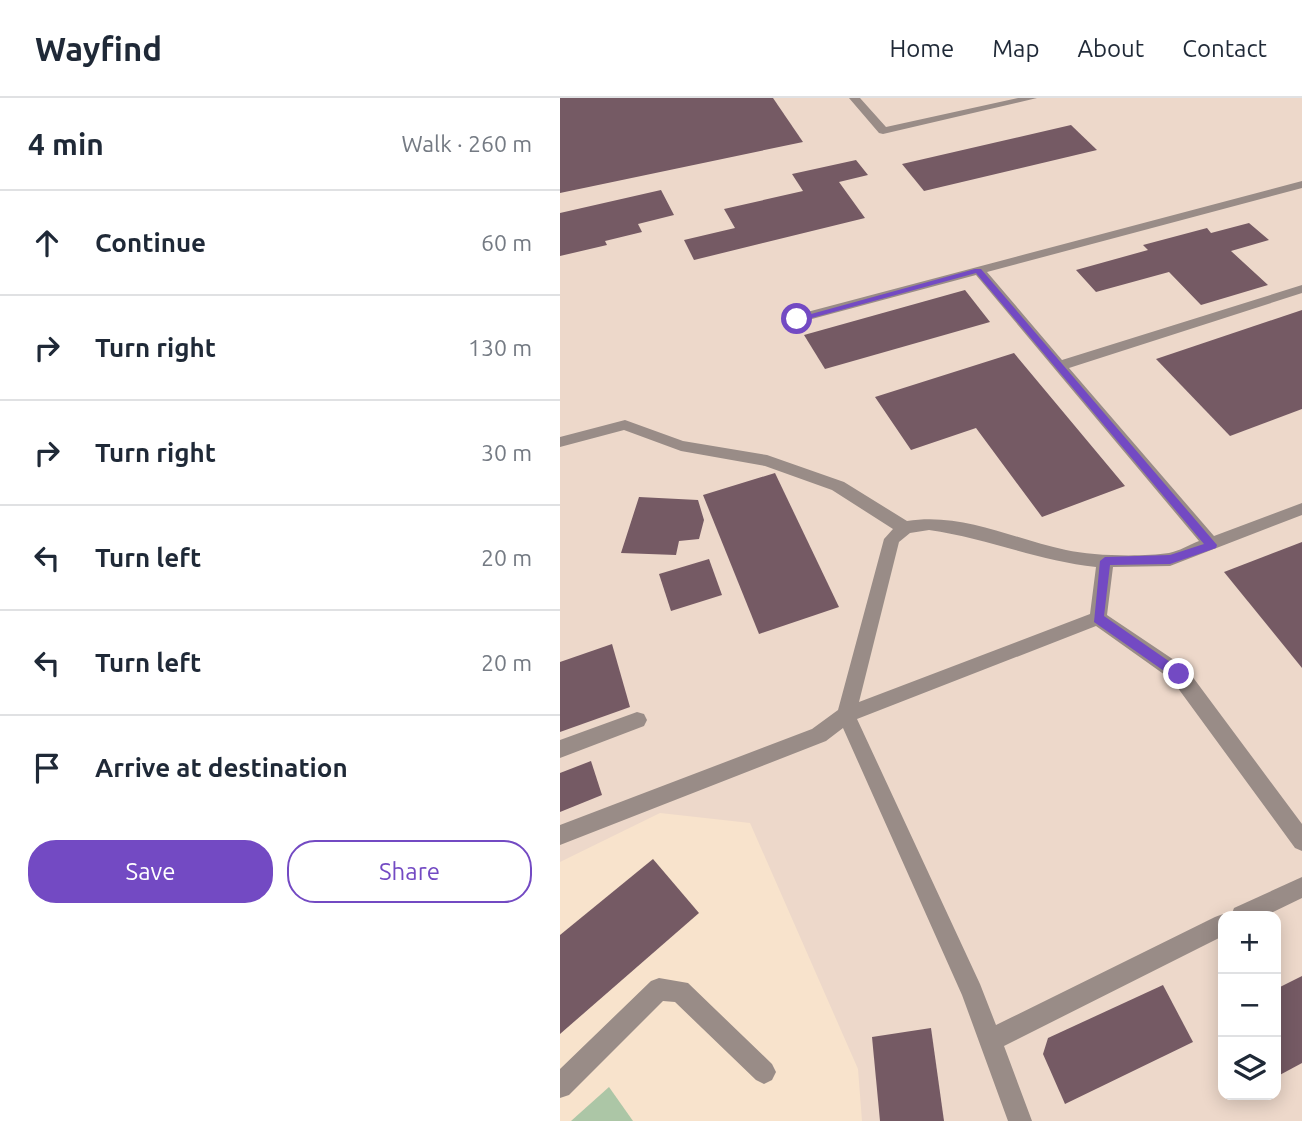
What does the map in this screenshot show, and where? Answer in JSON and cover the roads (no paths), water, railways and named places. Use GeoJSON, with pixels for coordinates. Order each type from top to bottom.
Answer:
{"type":"FeatureCollection","features":[{"type":"Feature","properties":{"kind":"lane"},"geometry":{"type":"LineString","coordinates":[[854,98],[883,131],[1032,98]]}},
{"type":"Feature","properties":{"kind":"lane"},"geometry":{"type":"LineString","coordinates":[[797,319],[1302,184]]}},
{"type":"Feature","properties":{"kind":"lane"},"geometry":{"type":"LineString","coordinates":[[978,270],[1212,545]]}},
{"type":"Feature","properties":{"kind":"lane"},"geometry":{"type":"LineString","coordinates":[[1059,366],[1302,289]]}},
{"type":"Feature","properties":{"kind":"lane"},"geometry":{"type":"LineString","coordinates":[[560,442],[625,425],[681,446],[767,461],[838,486],[905,528]]}},
{"type":"Feature","properties":{"kind":"lane"},"geometry":{"type":"LineString","coordinates":[[1020,1121],[972,992],[846,715],[892,539],[905,528],[929,524],[965,529],[1067,557],[1105,561],[1170,559],[1302,509]]}},
{"type":"Feature","properties":{"kind":"lane"},"geometry":{"type":"LineString","coordinates":[[1098,618],[1105,561]]}},
{"type":"Feature","properties":{"kind":"lane"},"geometry":{"type":"LineString","coordinates":[[560,835],[819,735],[846,715],[1098,618]]}},
{"type":"Feature","properties":{"kind":"lane"},"geometry":{"type":"LineString","coordinates":[[1098,618],[1179,674],[1302,841]]}},
{"type":"Feature","properties":{"kind":"lane"},"geometry":{"type":"LineString","coordinates":[[560,749],[637,720]]}},
{"type":"Feature","properties":{"kind":"lane"},"geometry":{"type":"LineString","coordinates":[[1252,911],[1302,887]]}},
{"type":"Feature","properties":{"kind":"lane"},"geometry":{"type":"LineString","coordinates":[[990,1040],[1218,927]]}},
{"type":"Feature","properties":{"kind":"lane"},"geometry":{"type":"LineString","coordinates":[[560,1086],[659,989],[680,991],[764,1072]]}}]}
